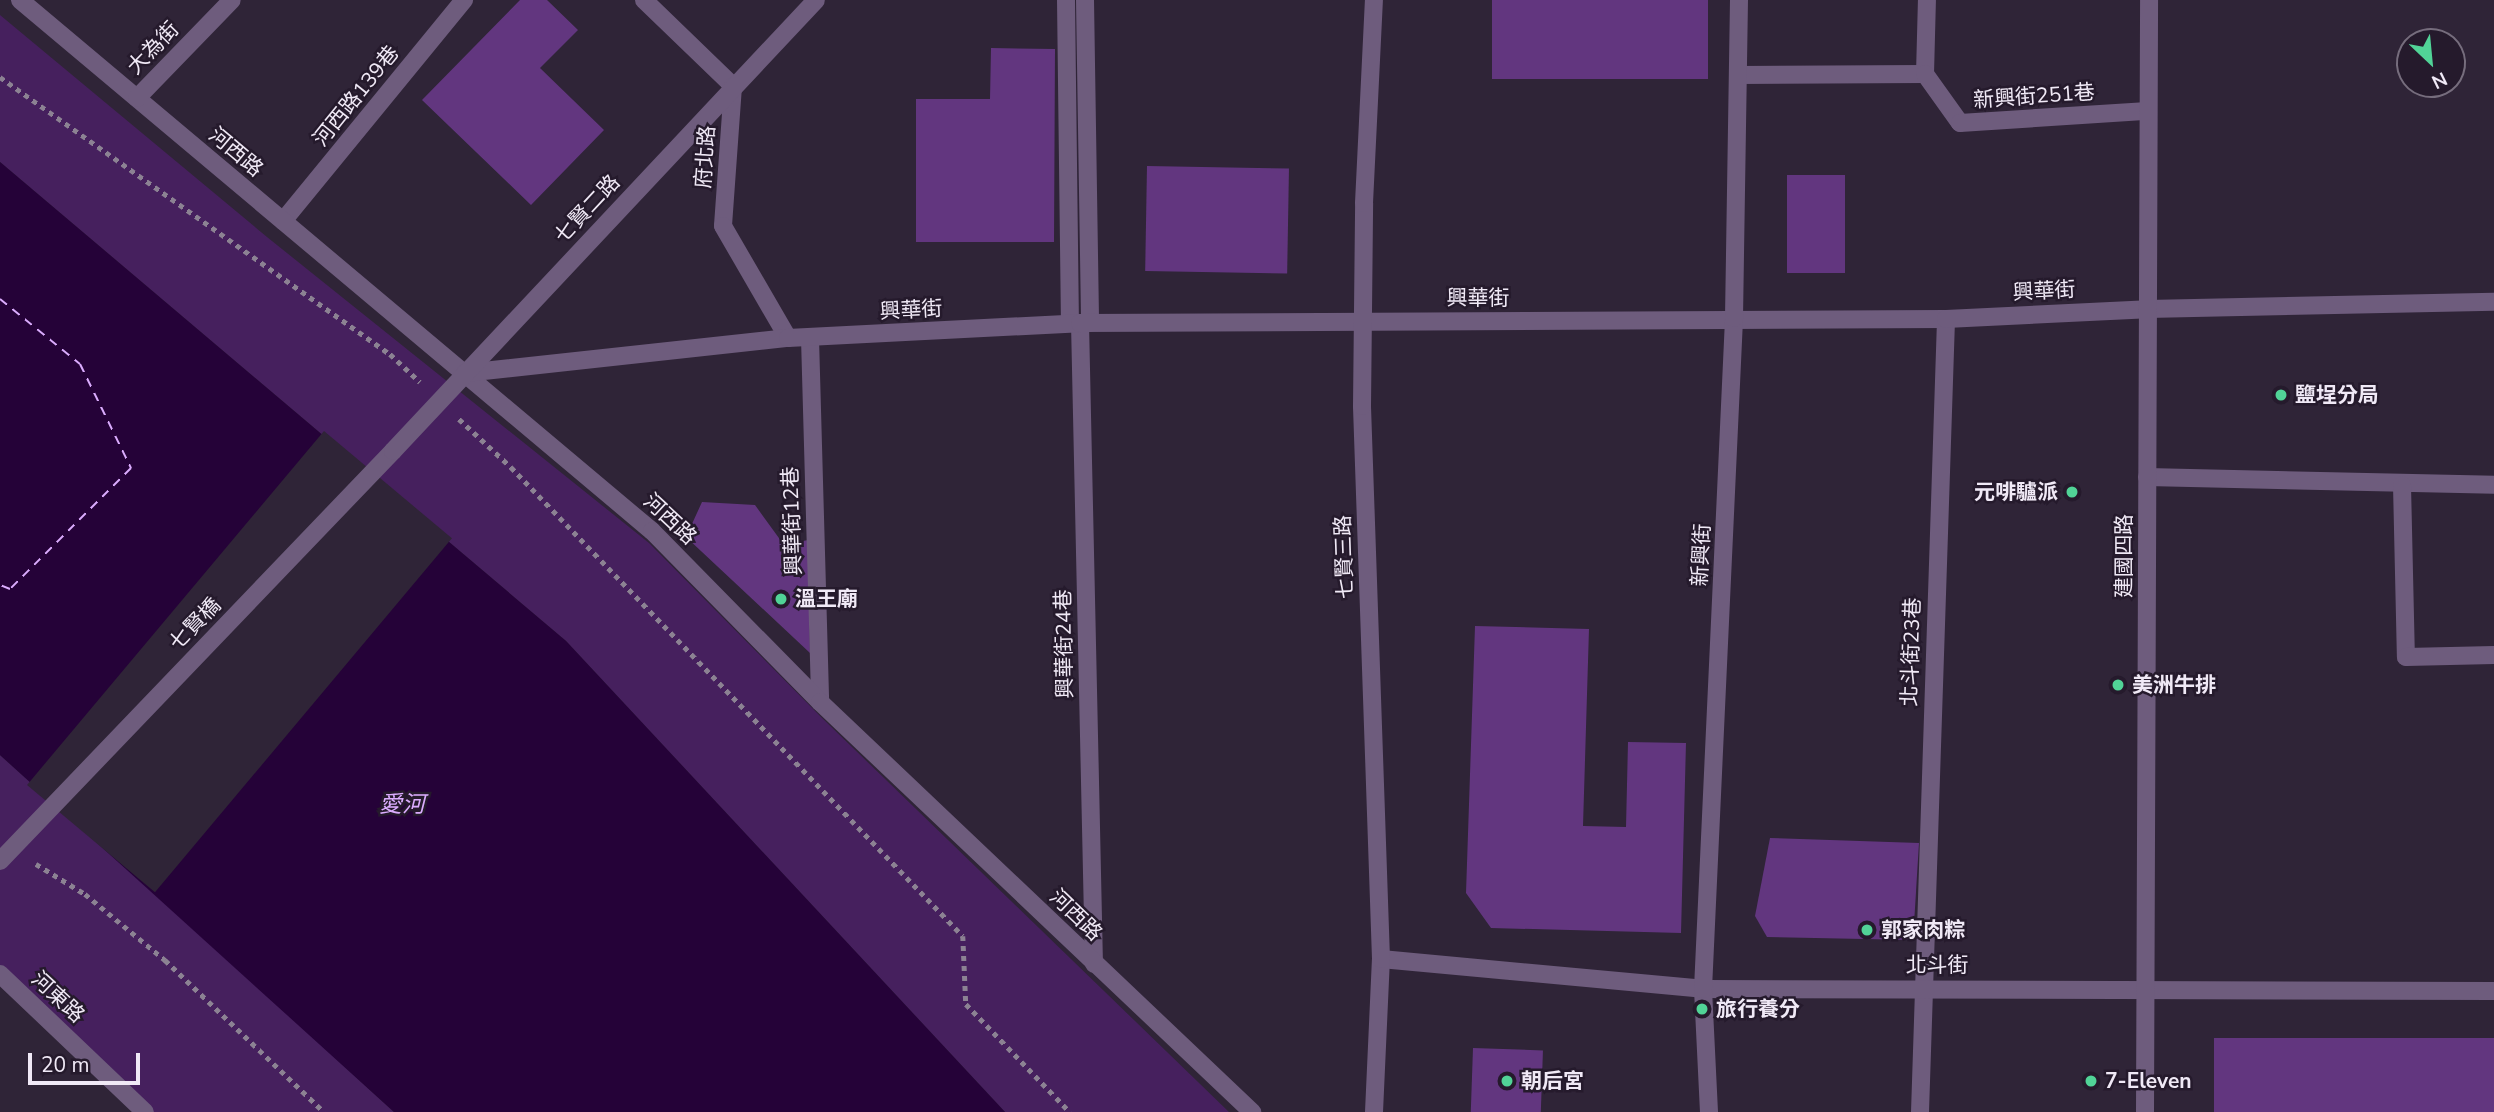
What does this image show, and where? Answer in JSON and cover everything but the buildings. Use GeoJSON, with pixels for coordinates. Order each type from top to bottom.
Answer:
{"type":"FeatureCollection","features":[{"type":"Feature","properties":{"kind":"street","name":"河西路"},"geometry":{"type":"LineString","coordinates":[[20,0],[652,531],[820,702],[1252,1112]]}},
{"type":"Feature","properties":{"kind":"street","name":"大為街"},"geometry":{"type":"LineString","coordinates":[[136,98],[232,0]]}},
{"type":"Feature","properties":{"kind":"street","name":"河西路139巷"},"geometry":{"type":"LineString","coordinates":[[283,221],[464,0]]}},
{"type":"Feature","properties":{"kind":"street"},"geometry":{"type":"LineString","coordinates":[[644,0],[733,86]]}},
{"type":"Feature","properties":{"kind":"street","name":"七賢二路"},"geometry":{"type":"LineString","coordinates":[[393,451],[733,86],[817,0]]}},
{"type":"Feature","properties":{"kind":"street"},"geometry":{"type":"LineString","coordinates":[[1066,0],[1080,323]]}},
{"type":"Feature","properties":{"kind":"street"},"geometry":{"type":"LineString","coordinates":[[1080,323],[1085,0]]}},
{"type":"Feature","properties":{"kind":"street","name":"七賢三路"},"geometry":{"type":"LineString","coordinates":[[1374,0],[1364,203],[1362,407],[1381,959],[1374,1112]]}},
{"type":"Feature","properties":{"kind":"street","name":"新興街"},"geometry":{"type":"LineString","coordinates":[[1709,1112],[1703,989],[1734,318],[1739,0]]}},
{"type":"Feature","properties":{"kind":"street"},"geometry":{"type":"LineString","coordinates":[[1738,75],[1925,74],[1927,0]]}},
{"type":"Feature","properties":{"kind":"street","name":"建國四路"},"geometry":{"type":"LineString","coordinates":[[2145,1112],[2149,0]]}},
{"type":"Feature","properties":{"kind":"street","name":"新興街251巷"},"geometry":{"type":"LineString","coordinates":[[1925,74],[1960,123],[2148,111]]}},
{"type":"Feature","properties":{"kind":"street","name":"府北路"},"geometry":{"type":"LineString","coordinates":[[733,86],[723,226],[788,338]]}},
{"type":"Feature","properties":{"kind":"street","name":"興華街"},"geometry":{"type":"LineString","coordinates":[[465,373],[788,338],[1080,323],[1946,319],[2147,309],[2494,302]]}},
{"type":"Feature","properties":{"kind":"street","name":"北斗街23巷"},"geometry":{"type":"LineString","coordinates":[[1922,988],[1946,319]]}},
{"type":"Feature","properties":{"kind":"street","name":"興華街24巷"},"geometry":{"type":"LineString","coordinates":[[1080,323],[1094,964]]}},
{"type":"Feature","properties":{"kind":"street","name":"興華街12巷"},"geometry":{"type":"LineString","coordinates":[[810,338],[820,702]]}},
{"type":"Feature","properties":{"kind":"street","name":"七賢橋"},"geometry":{"type":"LineString","coordinates":[[5,855],[393,451]]}},
{"type":"Feature","properties":{"kind":"street"},"geometry":{"type":"LineString","coordinates":[[2147,477],[2402,485],[2494,485]]}},
{"type":"Feature","properties":{"kind":"street"},"geometry":{"type":"LineString","coordinates":[[2402,485],[2406,657],[2494,655]]}},
{"type":"Feature","properties":{"kind":"street","name":"北斗街"},"geometry":{"type":"LineString","coordinates":[[1381,959],[1703,989],[2494,991]]}},
{"type":"Feature","properties":{"kind":"street","name":"河東路"},"geometry":{"type":"LineString","coordinates":[[0,974],[145,1112]]}},
{"type":"Feature","properties":{"kind":"street"},"geometry":{"type":"LineString","coordinates":[[1920,1112],[1922,988]]}},
{"type":"Feature","properties":{"kind":"path"},"geometry":{"type":"LineString","coordinates":[[0,77],[390,354]]}},
{"type":"Feature","properties":{"kind":"path"},"geometry":{"type":"LineString","coordinates":[[511,467],[963,936],[965,1004],[1070,1112]]}},
{"type":"Feature","properties":{"kind":"path"},"geometry":{"type":"LineString","coordinates":[[5,855],[85,894],[165,960],[324,1112]]}},
{"type":"Feature","properties":{"kind":"shaded area"},"geometry":{"type":"Polygon","coordinates":[[[0,15],[267,237],[649,543],[821,717],[1229,1112],[1005,1112],[566,641],[0,162],[0,15]]]}},
{"type":"Feature","properties":{"kind":"shaded area"},"geometry":{"type":"Polygon","coordinates":[[[0,755],[394,1112],[153,1112],[0,973],[0,755]]]}},
{"type":"Feature","properties":{"kind":"water","name":"愛河"},"geometry":{"type":"Polygon","coordinates":[[[0,162],[566,641],[1005,1112],[394,1112],[0,755],[0,162]]]}},
{"type":"Feature","properties":{"kind":"pier"},"geometry":{"type":"Polygon","coordinates":[[[324,431],[452,538],[155,892],[27,785],[324,431]]]}},
{"type":"Feature","properties":{"kind":"ferry route"},"geometry":{"type":"LineString","coordinates":[[0,299],[80,364],[131,468],[10,589],[0,585]]}},
{"type":"Feature","properties":{"kind":"place","name":"鹽埕分局"},"geometry":{"type":"Point","coordinates":[2281,395]}},
{"type":"Feature","properties":{"kind":"place","name":"元啡驢派"},"geometry":{"type":"Point","coordinates":[2072,492]}},
{"type":"Feature","properties":{"kind":"place","name":"溫王廟"},"geometry":{"type":"Point","coordinates":[781,599]}},
{"type":"Feature","properties":{"kind":"place","name":"美洲牛排"},"geometry":{"type":"Point","coordinates":[2118,685]}},
{"type":"Feature","properties":{"kind":"place","name":"郭家肉粽"},"geometry":{"type":"Point","coordinates":[1867,930]}},
{"type":"Feature","properties":{"kind":"place","name":"旅行養分"},"geometry":{"type":"Point","coordinates":[1702,1009]}},
{"type":"Feature","properties":{"kind":"place","name":"朝后宮"},"geometry":{"type":"Point","coordinates":[1507,1081]}},
{"type":"Feature","properties":{"kind":"place","name":"7-Eleven"},"geometry":{"type":"Point","coordinates":[2091,1081]}}]}
